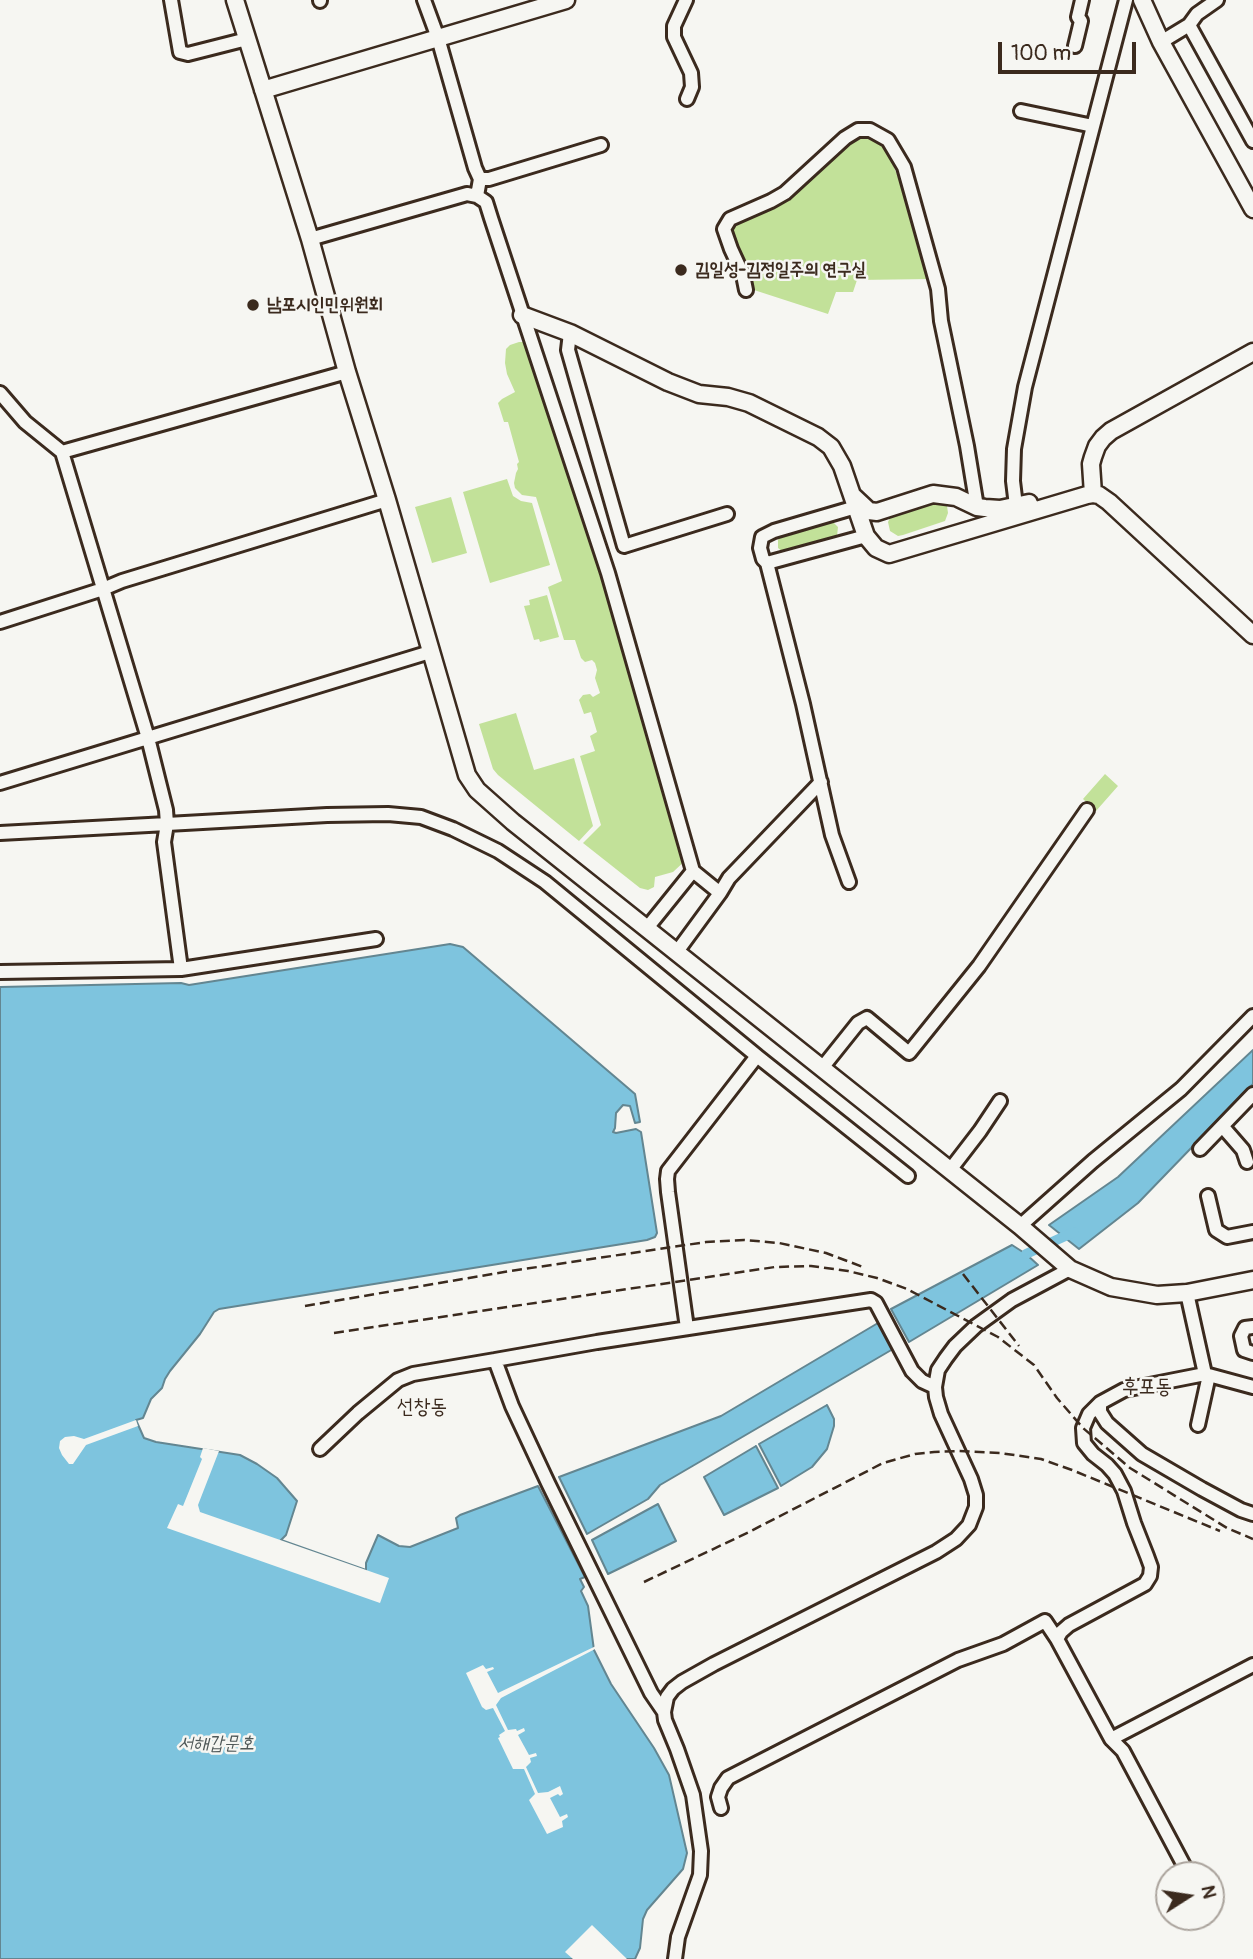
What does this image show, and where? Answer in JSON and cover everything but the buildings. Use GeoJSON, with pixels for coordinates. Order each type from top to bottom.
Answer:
{"type":"FeatureCollection","features":[{"type":"Feature","properties":{"kind":"main road"},"geometry":{"type":"LineString","coordinates":[[235,0],[310,239],[467,775],[477,790],[513,822],[950,1170],[1065,1265],[1094,1281],[1123,1290],[1157,1295],[1187,1293],[1253,1280]]}},
{"type":"Feature","properties":{"kind":"main road"},"geometry":{"type":"LineString","coordinates":[[263,90],[566,0]]}},
{"type":"Feature","properties":{"kind":"main road"},"geometry":{"type":"LineString","coordinates":[[1142,0],[1161,42],[1253,209]]}},
{"type":"Feature","properties":{"kind":"main road"},"geometry":{"type":"LineString","coordinates":[[522,315],[570,333],[668,382],[699,394],[749,402],[818,436],[831,447],[842,466],[866,536],[876,548],[889,554],[1016,511],[1090,494],[1098,495],[1109,502],[1253,635]]}},
{"type":"Feature","properties":{"kind":"main road"},"geometry":{"type":"LineString","coordinates":[[1090,494],[1093,457],[1097,446],[1111,431],[1253,352]]}},
{"type":"Feature","properties":{"kind":"main road"},"geometry":{"type":"LineString","coordinates":[[854,501],[869,511],[877,512],[933,494],[956,496],[977,507],[1016,511]]}},
{"type":"Feature","properties":{"kind":"street"},"geometry":{"type":"LineString","coordinates":[[171,0],[180,52],[188,54],[247,39]]}},
{"type":"Feature","properties":{"kind":"street"},"geometry":{"type":"LineString","coordinates":[[424,0],[480,179],[477,196]]}},
{"type":"Feature","properties":{"kind":"street"},"geometry":{"type":"LineString","coordinates":[[685,0],[674,26],[674,37],[691,73],[692,87],[687,99]]}},
{"type":"Feature","properties":{"kind":"street"},"geometry":{"type":"LineString","coordinates":[[1075,46],[1081,21],[1079,17],[1082,0]]}},
{"type":"Feature","properties":{"kind":"street"},"geometry":{"type":"LineString","coordinates":[[1016,511],[1014,449],[1025,387],[1126,0]]}},
{"type":"Feature","properties":{"kind":"street"},"geometry":{"type":"LineString","coordinates":[[1161,42],[1189,25],[1197,14],[1217,0]]}},
{"type":"Feature","properties":{"kind":"street"},"geometry":{"type":"LineString","coordinates":[[1189,25],[1253,141]]}},
{"type":"Feature","properties":{"kind":"street"},"geometry":{"type":"LineString","coordinates":[[1021,111],[1093,126]]}},
{"type":"Feature","properties":{"kind":"street"},"geometry":{"type":"LineString","coordinates":[[746,290],[743,275],[724,229],[730,219],[785,193],[845,138],[858,130],[870,130],[888,140],[904,167],[938,289],[941,321],[977,507]]}},
{"type":"Feature","properties":{"kind":"street"},"geometry":{"type":"LineString","coordinates":[[480,179],[489,179],[601,145]]}},
{"type":"Feature","properties":{"kind":"street"},"geometry":{"type":"LineString","coordinates":[[310,239],[467,194],[486,202],[608,573],[693,871],[720,893]]}},
{"type":"Feature","properties":{"kind":"street"},"geometry":{"type":"LineString","coordinates":[[570,333],[568,351],[624,546],[727,514]]}},
{"type":"Feature","properties":{"kind":"street"},"geometry":{"type":"LineString","coordinates":[[62,452],[347,372]]}},
{"type":"Feature","properties":{"kind":"street"},"geometry":{"type":"LineString","coordinates":[[0,393],[25,422],[62,452],[148,738],[166,810],[164,842],[181,969]]}},
{"type":"Feature","properties":{"kind":"street"},"geometry":{"type":"LineString","coordinates":[[0,622],[122,581],[387,500]]}},
{"type":"Feature","properties":{"kind":"street"},"geometry":{"type":"LineString","coordinates":[[849,882],[832,835],[767,563],[760,548],[762,537],[774,531],[854,501]]}},
{"type":"Feature","properties":{"kind":"street"},"geometry":{"type":"LineString","coordinates":[[767,563],[866,536]]}},
{"type":"Feature","properties":{"kind":"street"},"geometry":{"type":"LineString","coordinates":[[0,783],[430,652]]}},
{"type":"Feature","properties":{"kind":"street"},"geometry":{"type":"LineString","coordinates":[[676,953],[729,878],[821,782]]}},
{"type":"Feature","properties":{"kind":"street"},"geometry":{"type":"LineString","coordinates":[[822,1068],[858,1023],[867,1018],[909,1053],[979,966],[1087,810]]}},
{"type":"Feature","properties":{"kind":"street"},"geometry":{"type":"LineString","coordinates":[[0,833],[315,816],[388,814],[421,817],[498,851],[527,868],[908,1176]]}},
{"type":"Feature","properties":{"kind":"street"},"geometry":{"type":"LineString","coordinates":[[646,928],[693,871]]}},
{"type":"Feature","properties":{"kind":"street"},"geometry":{"type":"LineString","coordinates":[[0,972],[181,969],[376,939]]}},
{"type":"Feature","properties":{"kind":"street"},"geometry":{"type":"LineString","coordinates":[[1026,1231],[1114,1143],[1181,1089],[1253,1016]]}},
{"type":"Feature","properties":{"kind":"street"},"geometry":{"type":"LineString","coordinates":[[687,1328],[668,1192],[668,1171],[757,1056]]}},
{"type":"Feature","properties":{"kind":"street"},"geometry":{"type":"LineString","coordinates":[[1200,1149],[1253,1094]]}},
{"type":"Feature","properties":{"kind":"street"},"geometry":{"type":"LineString","coordinates":[[950,1170],[1000,1101]]}},
{"type":"Feature","properties":{"kind":"street"},"geometry":{"type":"LineString","coordinates":[[1223,1127],[1243,1150],[1247,1162]]}},
{"type":"Feature","properties":{"kind":"street"},"geometry":{"type":"LineString","coordinates":[[1208,1196],[1216,1230],[1227,1237],[1253,1232]]}},
{"type":"Feature","properties":{"kind":"street"},"geometry":{"type":"LineString","coordinates":[[664,1712],[667,1697],[682,1682],[949,1546],[970,1525],[976,1496],[941,1414],[935,1387],[938,1370],[976,1326],[1065,1265]]}},
{"type":"Feature","properties":{"kind":"street"},"geometry":{"type":"LineString","coordinates":[[1187,1293],[1207,1375],[1198,1425]]}},
{"type":"Feature","properties":{"kind":"street"},"geometry":{"type":"LineString","coordinates":[[320,1449],[398,1380],[413,1374],[864,1300],[876,1303],[912,1371],[922,1381],[935,1387]]}},
{"type":"Feature","properties":{"kind":"street"},"geometry":{"type":"LineString","coordinates":[[1253,1326],[1245,1328],[1241,1336],[1244,1350],[1253,1353]]}},
{"type":"Feature","properties":{"kind":"street"},"geometry":{"type":"LineString","coordinates":[[495,1360],[512,1406],[548,1483],[651,1693],[664,1712],[693,1795],[701,1851],[700,1875],[678,1937],[674,1959]]}},
{"type":"Feature","properties":{"kind":"street"},"geometry":{"type":"LineString","coordinates":[[1057,1639],[1060,1632],[1069,1625],[1145,1584],[1150,1576],[1151,1567],[1124,1491],[1115,1474],[1084,1443],[1083,1429],[1089,1414],[1100,1403],[1124,1390],[1207,1375],[1253,1387]]}},
{"type":"Feature","properties":{"kind":"street"},"geometry":{"type":"LineString","coordinates":[[1100,1403],[1100,1412],[1107,1423],[1142,1454],[1202,1489],[1253,1514]]}},
{"type":"Feature","properties":{"kind":"street"},"geometry":{"type":"LineString","coordinates":[[721,1808],[718,1797],[728,1778],[958,1660],[1003,1644],[1045,1621],[1111,1739],[1122,1751],[1181,1861]]}},
{"type":"Feature","properties":{"kind":"street"},"geometry":{"type":"LineString","coordinates":[[1111,1739],[1253,1665]]}},
{"type":"Feature","properties":{"kind":"green space"},"geometry":{"type":"Polygon","coordinates":[[[869,133],[884,143],[900,182],[930,279],[857,280],[853,292],[836,292],[828,314],[754,290],[731,227],[852,137],[869,133]]]}},
{"type":"Feature","properties":{"kind":"green space"},"geometry":{"type":"Polygon","coordinates":[[[519,342],[528,342],[604,574],[687,859],[673,872],[655,877],[654,887],[648,890],[640,888],[583,843],[601,825],[580,756],[595,751],[590,736],[597,732],[591,712],[584,714],[579,700],[583,695],[590,694],[593,697],[600,693],[595,678],[595,663],[592,660],[585,662],[581,658],[575,640],[564,640],[548,587],[562,581],[536,497],[522,495],[515,488],[519,462],[508,422],[504,422],[498,403],[515,392],[507,374],[506,349],[519,342]]]}},
{"type":"Feature","properties":{"kind":"green space"},"geometry":{"type":"Polygon","coordinates":[[[507,479],[513,496],[532,503],[550,565],[490,583],[463,492],[507,479]]]}},
{"type":"Feature","properties":{"kind":"green space"},"geometry":{"type":"Polygon","coordinates":[[[451,497],[467,553],[432,563],[415,507],[451,497]]]}},
{"type":"Feature","properties":{"kind":"green space"},"geometry":{"type":"Polygon","coordinates":[[[935,500],[947,506],[945,521],[898,536],[890,531],[888,522],[892,514],[935,500]]]}},
{"type":"Feature","properties":{"kind":"green space"},"geometry":{"type":"Polygon","coordinates":[[[833,522],[838,527],[837,536],[832,540],[784,553],[778,548],[780,537],[833,522]]]}},
{"type":"Feature","properties":{"kind":"green space"},"geometry":{"type":"Polygon","coordinates":[[[547,595],[559,637],[540,642],[539,639],[534,640],[524,606],[530,605],[529,600],[547,595]]]}},
{"type":"Feature","properties":{"kind":"green space"},"geometry":{"type":"Polygon","coordinates":[[[516,713],[534,770],[574,758],[593,826],[579,841],[493,769],[479,724],[516,713]]]}},
{"type":"Feature","properties":{"kind":"green space"},"geometry":{"type":"Polygon","coordinates":[[[1105,774],[1118,786],[1096,811],[1083,799],[1105,774]]]}},
{"type":"Feature","properties":{"kind":"water","name":"서해갑문호"},"geometry":{"type":"Polygon","coordinates":[[[450,944],[463,947],[635,1094],[640,1122],[635,1123],[630,1106],[623,1105],[616,1113],[613,1132],[636,1129],[641,1132],[657,1233],[655,1237],[219,1309],[170,1371],[162,1388],[151,1399],[143,1418],[136,1420],[144,1438],[240,1455],[257,1464],[277,1478],[297,1501],[286,1535],[281,1540],[366,1570],[366,1563],[378,1535],[399,1546],[410,1547],[458,1528],[456,1518],[460,1515],[538,1486],[585,1577],[580,1579],[584,1587],[581,1591],[588,1606],[594,1650],[611,1684],[669,1775],[687,1853],[683,1869],[647,1910],[643,1919],[640,1948],[635,1959],[0,1959],[0,987],[189,985],[450,944]]]}},
{"type":"Feature","properties":{"kind":"water"},"geometry":{"type":"Polygon","coordinates":[[[1253,1050],[1253,1084],[1138,1203],[1079,1249],[1049,1225],[1118,1177],[1253,1050]]]}},
{"type":"Feature","properties":{"kind":"water"},"geometry":{"type":"Polygon","coordinates":[[[1012,1245],[1038,1265],[909,1342],[891,1309],[1012,1245]]]}},
{"type":"Feature","properties":{"kind":"water"},"geometry":{"type":"Polygon","coordinates":[[[878,1323],[893,1349],[660,1485],[648,1499],[587,1534],[559,1477],[721,1416],[878,1323]]]}},
{"type":"Feature","properties":{"kind":"water"},"geometry":{"type":"Polygon","coordinates":[[[827,1405],[834,1419],[834,1426],[827,1449],[812,1467],[781,1486],[759,1444],[827,1405]]]}},
{"type":"Feature","properties":{"kind":"water"},"geometry":{"type":"Polygon","coordinates":[[[756,1446],[778,1488],[724,1515],[704,1477],[756,1446]]]}},
{"type":"Feature","properties":{"kind":"water"},"geometry":{"type":"Polygon","coordinates":[[[658,1504],[676,1541],[608,1574],[592,1540],[658,1504]]]}},
{"type":"Feature","properties":{"kind":"pier"},"geometry":{"type":"Polygon","coordinates":[[[136,1420],[138,1426],[86,1445],[73,1464],[69,1464],[59,1448],[60,1441],[65,1437],[84,1439],[136,1420]]]}},
{"type":"Feature","properties":{"kind":"pier"},"geometry":{"type":"Polygon","coordinates":[[[203,1448],[219,1451],[198,1505],[200,1512],[389,1578],[380,1603],[167,1528],[178,1504],[183,1506],[202,1459],[200,1457],[203,1448]]]}},
{"type":"Feature","properties":{"kind":"pier"},"geometry":{"type":"Polygon","coordinates":[[[596,1646],[597,1648],[501,1698],[496,1705],[508,1730],[517,1731],[524,1728],[525,1731],[518,1735],[529,1755],[536,1753],[537,1756],[530,1758],[531,1762],[526,1767],[538,1793],[560,1786],[563,1794],[550,1798],[560,1817],[567,1814],[568,1817],[562,1821],[563,1827],[547,1834],[529,1800],[535,1794],[524,1769],[513,1769],[498,1738],[505,1731],[493,1708],[486,1710],[482,1707],[466,1673],[483,1665],[486,1669],[493,1667],[494,1669],[487,1672],[498,1693],[596,1646]]]}},
{"type":"Feature","properties":{"kind":"pier"},"geometry":{"type":"Polygon","coordinates":[[[592,1925],[627,1959],[573,1959],[565,1952],[592,1925]]]}},
{"type":"Feature","properties":{"kind":"waterway"},"geometry":{"type":"LineString","coordinates":[[1026,1254],[1074,1232]]}},
{"type":"Feature","properties":{"kind":"railway"},"geometry":{"type":"LineString","coordinates":[[305,1306],[504,1272],[706,1242],[744,1240],[779,1243],[826,1253],[863,1267]]}},
{"type":"Feature","properties":{"kind":"railway"},"geometry":{"type":"LineString","coordinates":[[334,1333],[775,1267],[811,1266],[848,1271],[907,1289],[998,1337],[1034,1365],[1057,1398],[1083,1428],[1130,1468],[1227,1528],[1253,1539]]}},
{"type":"Feature","properties":{"kind":"railway"},"geometry":{"type":"LineString","coordinates":[[963,1274],[1019,1346]]}},
{"type":"Feature","properties":{"kind":"railway"},"geometry":{"type":"LineString","coordinates":[[644,1582],[883,1463],[934,1452],[1000,1453],[1041,1459],[1220,1531]]}},
{"type":"Feature","properties":{"kind":"place","name":"김일성-김정일주의 연구실"},"geometry":{"type":"Point","coordinates":[681,270]}},
{"type":"Feature","properties":{"kind":"place","name":"남포시인민위원회"},"geometry":{"type":"Point","coordinates":[253,305]}},
{"type":"Feature","properties":{"kind":"district","name":"후포동"},"geometry":{"type":"Point","coordinates":[1147,1388]}},
{"type":"Feature","properties":{"kind":"district","name":"선창동"},"geometry":{"type":"Point","coordinates":[422,1408]}}]}
